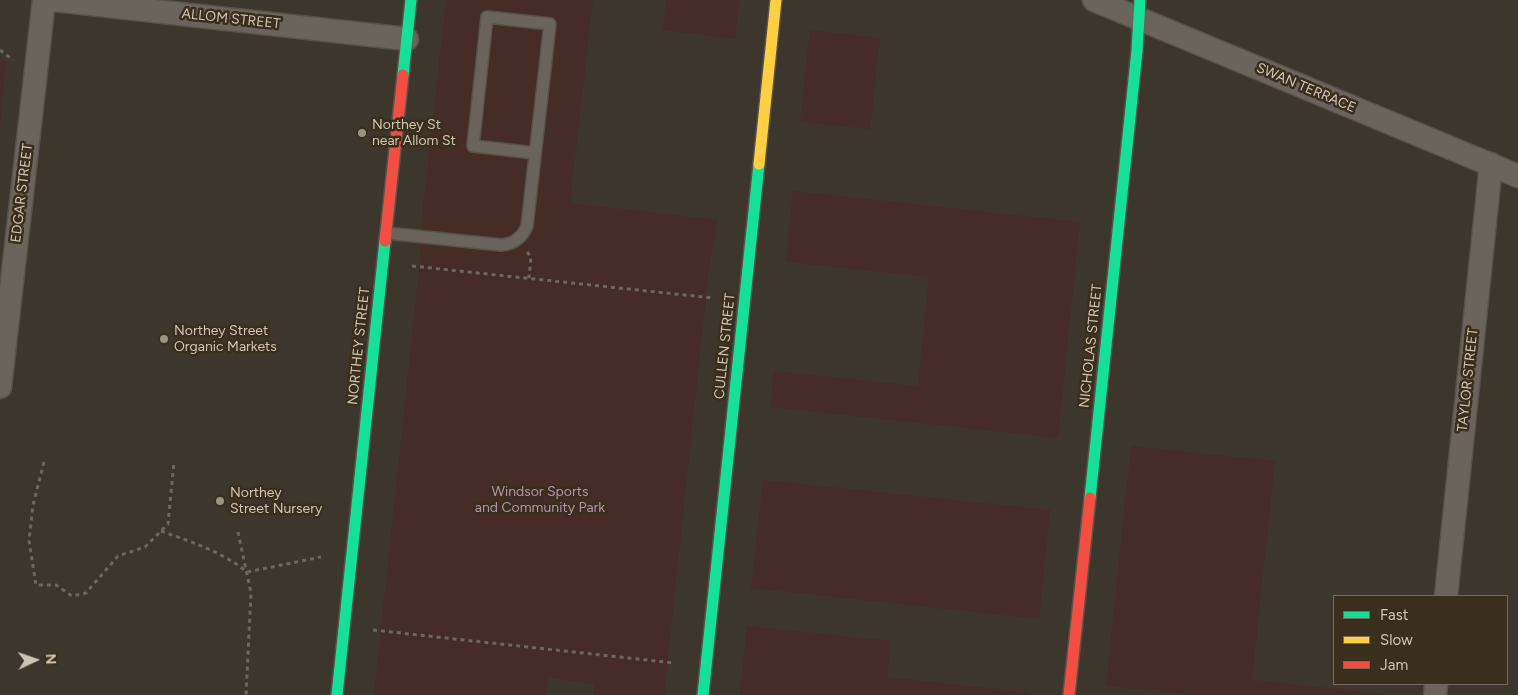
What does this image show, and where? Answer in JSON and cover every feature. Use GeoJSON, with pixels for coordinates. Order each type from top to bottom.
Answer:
{"type":"FeatureCollection","features":[{"type":"Feature","properties":{"kind":"street","name":"EDGAR STREET"},"geometry":{"type":"LineString","coordinates":[[0,387],[44,0]]}},
{"type":"Feature","properties":{"kind":"street","name":"ALLOM STREET"},"geometry":{"type":"LineString","coordinates":[[55,0],[407,39]]}},
{"type":"Feature","properties":{"kind":"street","name":"NORTHEY STREET"},"geometry":{"type":"LineString","coordinates":[[337,695],[411,0]]}},
{"type":"Feature","properties":{"kind":"street","name":"CULLEN STREET"},"geometry":{"type":"LineString","coordinates":[[703,695],[776,0]]}},
{"type":"Feature","properties":{"kind":"street","name":"SWAN TERRACE"},"geometry":{"type":"LineString","coordinates":[[1094,0],[1139,9],[1518,176]]}},
{"type":"Feature","properties":{"kind":"street","name":"NICHOLAS STREET"},"geometry":{"type":"LineString","coordinates":[[1070,695],[1135,70],[1139,9]]}},
{"type":"Feature","properties":{"kind":"street","name":"TAYLOR STREET"},"geometry":{"type":"LineString","coordinates":[[1446,595],[1491,164]]}},
{"type":"Feature","properties":{"kind":"lane"},"geometry":{"type":"LineString","coordinates":[[386,233],[502,245],[517,240],[527,226],[550,24],[487,17],[473,146],[535,154]]}},
{"type":"Feature","properties":{"kind":"path"},"geometry":{"type":"LineString","coordinates":[[517,240],[531,257],[528,278]]}},
{"type":"Feature","properties":{"kind":"path"},"geometry":{"type":"LineString","coordinates":[[412,266],[713,298]]}},
{"type":"Feature","properties":{"kind":"path"},"geometry":{"type":"LineString","coordinates":[[44,462],[33,505],[29,541],[36,585],[56,585],[72,596],[86,593],[118,556],[145,547],[168,524],[174,462]]}},
{"type":"Feature","properties":{"kind":"path"},"geometry":{"type":"LineString","coordinates":[[161,531],[212,550],[234,561],[247,572]]}},
{"type":"Feature","properties":{"kind":"path"},"geometry":{"type":"LineString","coordinates":[[238,532],[250,593],[246,695]]}},
{"type":"Feature","properties":{"kind":"path"},"geometry":{"type":"LineString","coordinates":[[247,572],[321,557]]}},
{"type":"Feature","properties":{"kind":"path"},"geometry":{"type":"LineString","coordinates":[[373,630],[674,663]]}},
{"type":"Feature","properties":{"kind":"green space","name":"Windsor Sports and Community Park"},"geometry":{"type":"Polygon","coordinates":[[[446,0],[593,0],[570,203],[718,220],[709,269],[664,695],[593,695],[594,684],[548,678],[546,695],[374,695],[419,270],[422,217],[446,0]]]}},
{"type":"Feature","properties":{"kind":"green space"},"geometry":{"type":"Polygon","coordinates":[[[666,0],[739,0],[735,39],[663,30],[666,0]]]}},
{"type":"Feature","properties":{"kind":"green space"},"geometry":{"type":"Polygon","coordinates":[[[810,30],[880,38],[870,129],[800,122],[810,30]]]}},
{"type":"Feature","properties":{"kind":"green space"},"geometry":{"type":"Polygon","coordinates":[[[0,58],[6,63],[0,125],[0,58]]]}},
{"type":"Feature","properties":{"kind":"green space"},"geometry":{"type":"Polygon","coordinates":[[[793,191],[1080,222],[1058,438],[770,407],[774,371],[918,386],[929,277],[786,262],[793,191]]]}},
{"type":"Feature","properties":{"kind":"green space"},"geometry":{"type":"Polygon","coordinates":[[[1131,446],[1275,461],[1252,680],[1392,695],[1195,695],[1106,686],[1131,446]]]}},
{"type":"Feature","properties":{"kind":"green space"},"geometry":{"type":"Polygon","coordinates":[[[763,480],[1050,510],[1039,619],[751,588],[763,480]]]}},
{"type":"Feature","properties":{"kind":"green space"},"geometry":{"type":"Polygon","coordinates":[[[747,626],[891,641],[887,677],[1031,693],[1031,695],[740,695],[747,626]]]}},
{"type":"Feature","properties":{"kind":"traffic: fast"},"geometry":{"type":"LineString","coordinates":[[403,75],[411,0]]}},
{"type":"Feature","properties":{"kind":"traffic: fast"},"geometry":{"type":"LineString","coordinates":[[1090,498],[1137,51],[1140,0]]}},
{"type":"Feature","properties":{"kind":"traffic: fast"},"geometry":{"type":"LineString","coordinates":[[703,695],[759,164]]}},
{"type":"Feature","properties":{"kind":"traffic: fast"},"geometry":{"type":"LineString","coordinates":[[337,695],[385,241]]}},
{"type":"Feature","properties":{"kind":"traffic: slow"},"geometry":{"type":"LineString","coordinates":[[759,164],[776,0]]}},
{"type":"Feature","properties":{"kind":"traffic: jam"},"geometry":{"type":"LineString","coordinates":[[385,241],[403,75]]}},
{"type":"Feature","properties":{"kind":"traffic: jam"},"geometry":{"type":"LineString","coordinates":[[1069,695],[1090,498]]}},
{"type":"Feature","properties":{"kind":"place","name":"Northey St near Allom St"},"geometry":{"type":"Point","coordinates":[362,133]}},
{"type":"Feature","properties":{"kind":"place","name":"Northey Street Organic Markets"},"geometry":{"type":"Point","coordinates":[164,339]}},
{"type":"Feature","properties":{"kind":"place","name":"Northey Street Nursery"},"geometry":{"type":"Point","coordinates":[220,501]}}]}
